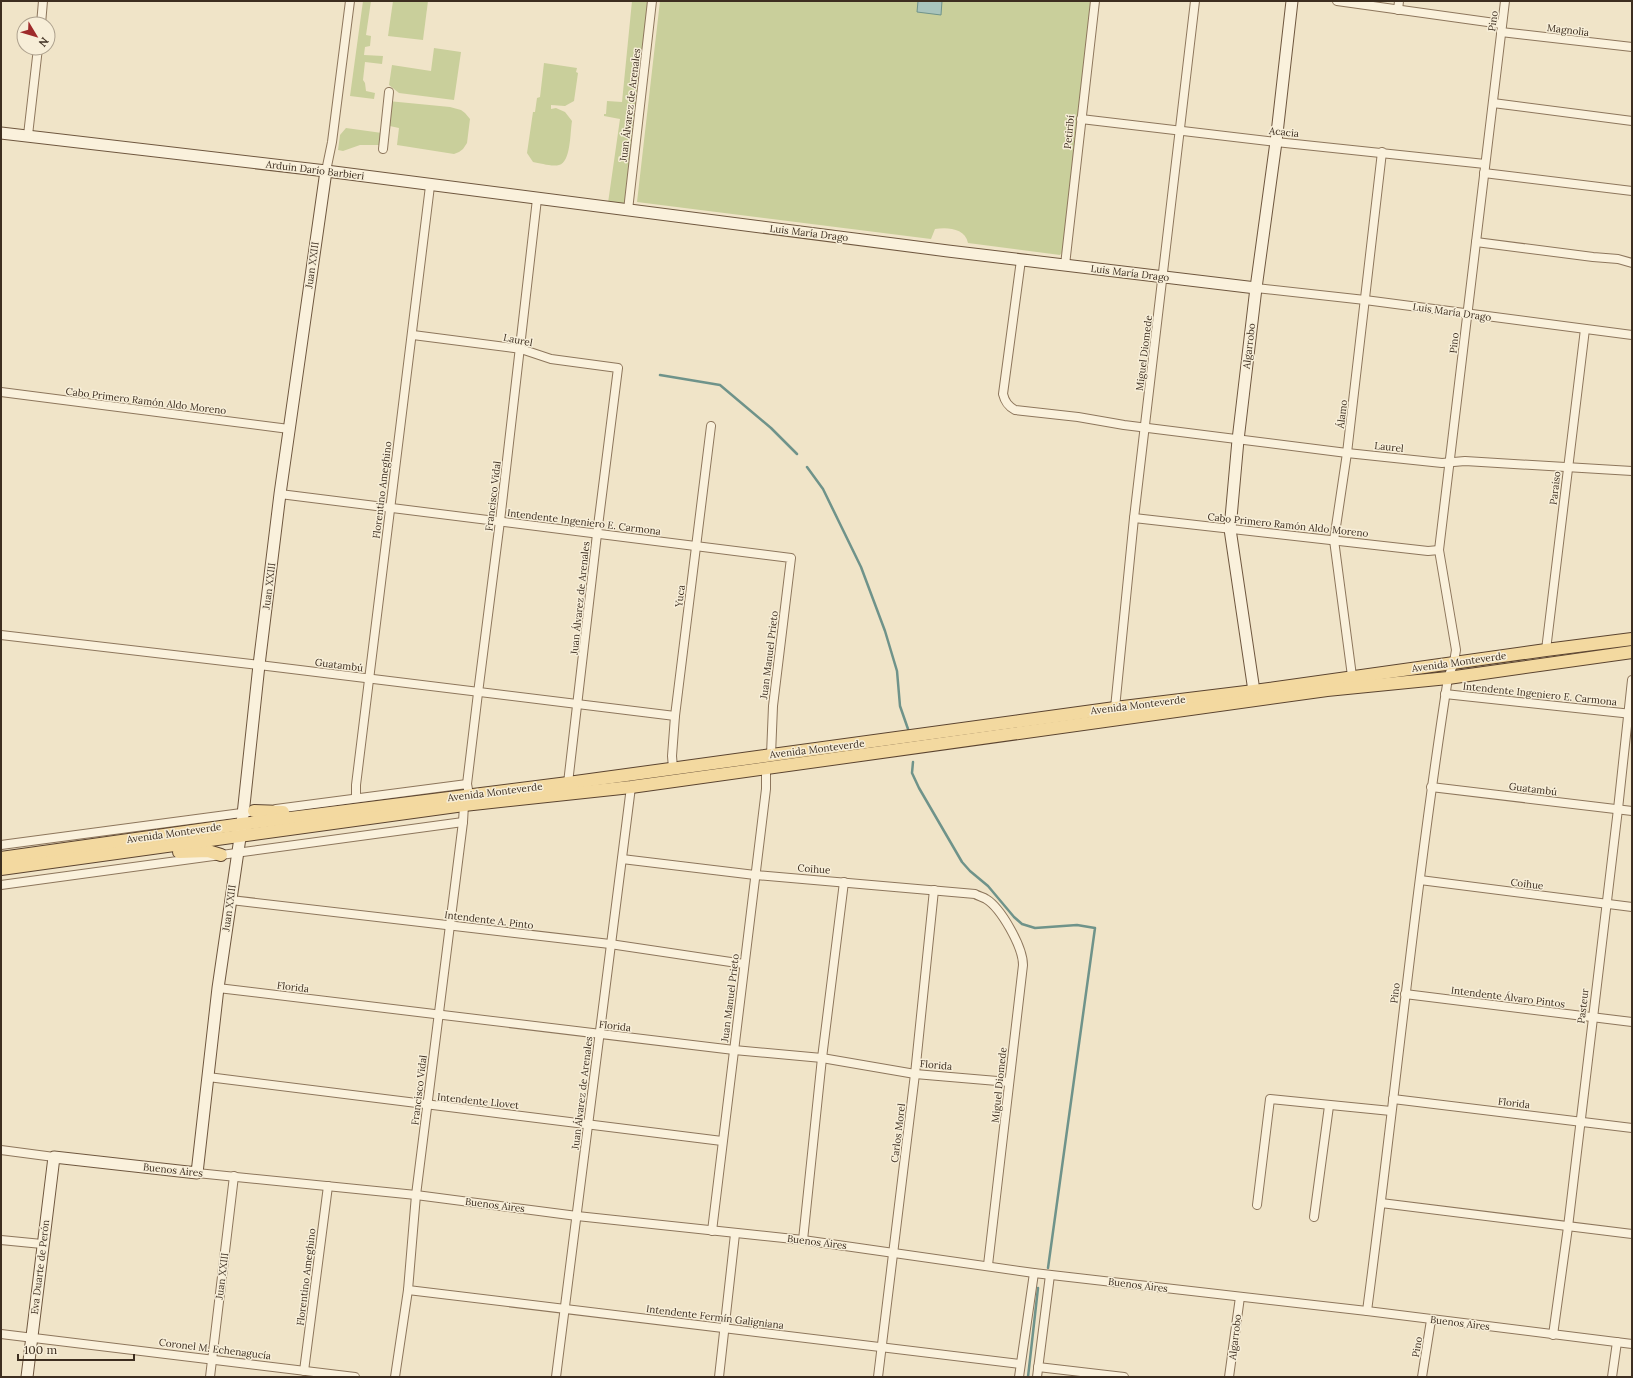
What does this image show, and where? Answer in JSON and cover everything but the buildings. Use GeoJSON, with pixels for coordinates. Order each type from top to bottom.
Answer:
{"type":"FeatureCollection","features":[{"type":"Feature","properties":{"kind":"main road","name":"Avenida Monteverde"},"geometry":{"type":"LineString","coordinates":[[1,858],[247,816],[338,812],[467,794],[568,783],[1632,639]]}},
{"type":"Feature","properties":{"kind":"main road","name":"Avenida Monteverde"},"geometry":{"type":"LineString","coordinates":[[1,869],[240,836],[467,794],[631,787],[1326,690],[1448,678],[1632,652]]}},
{"type":"Feature","properties":{"kind":"main road"},"geometry":{"type":"LineString","coordinates":[[247,816],[327,808],[338,812]]}},
{"type":"Feature","properties":{"kind":"main road"},"geometry":{"type":"LineString","coordinates":[[130,852],[145,856],[208,851],[221,855]]}},
{"type":"Feature","properties":{"kind":"street"},"geometry":{"type":"LineString","coordinates":[[42,16],[43,1]]}},
{"type":"Feature","properties":{"kind":"street","name":"Juan XXIII"},"geometry":{"type":"LineString","coordinates":[[197,1173],[218,988],[237,853],[240,836],[247,816],[259,665],[280,494],[326,171],[332,142],[350,1]]}},
{"type":"Feature","properties":{"kind":"street","name":"Juan Álvarez de Arenales"},"geometry":{"type":"LineString","coordinates":[[628,210],[652,1]]}},
{"type":"Feature","properties":{"kind":"street","name":"Petiribí"},"geometry":{"type":"LineString","coordinates":[[1065,265],[1095,1]]}},
{"type":"Feature","properties":{"kind":"street","name":"Miguel Diomede"},"geometry":{"type":"LineString","coordinates":[[1115,708],[1134,518],[1195,1]]}},
{"type":"Feature","properties":{"kind":"street","name":"Algarrobo"},"geometry":{"type":"LineString","coordinates":[[1254,691],[1230,529],[1238,440],[1256,288],[1276,142],[1292,1]]}},
{"type":"Feature","properties":{"kind":"street","name":"Magnolia"},"geometry":{"type":"LineString","coordinates":[[1337,1],[1502,28],[1632,47]]}},
{"type":"Feature","properties":{"kind":"street"},"geometry":{"type":"LineString","coordinates":[[1398,10],[1399,1]]}},
{"type":"Feature","properties":{"kind":"street","name":"Pino"},"geometry":{"type":"LineString","coordinates":[[1367,1311],[1382,1203],[1405,994],[1431,787],[1445,694],[1456,650],[1440,550],[1505,1]]}},
{"type":"Feature","properties":{"kind":"street"},"geometry":{"type":"LineString","coordinates":[[28,135],[37,56]]}},
{"type":"Feature","properties":{"kind":"street"},"geometry":{"type":"LineString","coordinates":[[383,149],[389,92]]}},
{"type":"Feature","properties":{"kind":"street"},"geometry":{"type":"LineString","coordinates":[[1493,102],[1632,121]]}},
{"type":"Feature","properties":{"kind":"street","name":"Acacia"},"geometry":{"type":"LineString","coordinates":[[1081,119],[1276,142],[1485,164]]}},
{"type":"Feature","properties":{"kind":"street","name":"Arduin Darío Barbieri"},"geometry":{"type":"LineString","coordinates":[[1,132],[326,171],[430,186],[628,210]]}},
{"type":"Feature","properties":{"kind":"street","name":"Álamo"},"geometry":{"type":"LineString","coordinates":[[1352,676],[1334,540],[1347,453],[1382,152]]}},
{"type":"Feature","properties":{"kind":"street"},"geometry":{"type":"LineString","coordinates":[[1484,173],[1632,192]]}},
{"type":"Feature","properties":{"kind":"street","name":"Florentino Ameghino"},"geometry":{"type":"LineString","coordinates":[[356,798],[356,785],[389,507],[413,335],[430,186]]}},
{"type":"Feature","properties":{"kind":"street","name":"Francisco Vidal"},"geometry":{"type":"LineString","coordinates":[[395,1377],[408,1290],[416,1195],[467,794],[537,199]]}},
{"type":"Feature","properties":{"kind":"street","name":"Luis María Drago"},"geometry":{"type":"LineString","coordinates":[[628,210],[1163,278],[1365,300],[1632,335]]}},
{"type":"Feature","properties":{"kind":"street"},"geometry":{"type":"LineString","coordinates":[[1476,242],[1594,258],[1618,259],[1632,263]]}},
{"type":"Feature","properties":{"kind":"street","name":"Laurel"},"geometry":{"type":"LineString","coordinates":[[1020,260],[1003,394],[1005,402],[1009,407],[1015,410],[1078,417],[1238,440],[1442,463],[1465,461],[1632,471]]}},
{"type":"Feature","properties":{"kind":"street","name":"Paraíso"},"geometry":{"type":"LineString","coordinates":[[1546,650],[1585,329]]}},
{"type":"Feature","properties":{"kind":"street","name":"Laurel"},"geometry":{"type":"LineString","coordinates":[[413,335],[520,349],[551,359],[618,368]]}},
{"type":"Feature","properties":{"kind":"street","name":"Juan Álvarez de Arenales"},"geometry":{"type":"LineString","coordinates":[[568,783],[618,368]]}},
{"type":"Feature","properties":{"kind":"street","name":"Cabo Primero Ramón Aldo Moreno"},"geometry":{"type":"LineString","coordinates":[[1,392],[289,429]]}},
{"type":"Feature","properties":{"kind":"street","name":"Yuca"},"geometry":{"type":"LineString","coordinates":[[673,768],[672,756],[675,716],[711,426]]}},
{"type":"Feature","properties":{"kind":"street","name":"Intendente Ingeniero E. Carmona"},"geometry":{"type":"LineString","coordinates":[[280,494],[791,558]]}},
{"type":"Feature","properties":{"kind":"street","name":"Cabo Primero Ramón Aldo Moreno"},"geometry":{"type":"LineString","coordinates":[[1134,518],[1428,551],[1440,550]]}},
{"type":"Feature","properties":{"kind":"street","name":"Juan Manuel Prieto"},"geometry":{"type":"LineString","coordinates":[[771,755],[773,706],[791,558]]}},
{"type":"Feature","properties":{"kind":"street","name":"Guatambú"},"geometry":{"type":"LineString","coordinates":[[1,635],[675,716]]}},
{"type":"Feature","properties":{"kind":"street","name":"Pasteur"},"geometry":{"type":"LineString","coordinates":[[1553,1335],[1568,1226],[1579,1121],[1630,714],[1632,680]]}},
{"type":"Feature","properties":{"kind":"street","name":"Intendente Ingeniero E. Carmona"},"geometry":{"type":"LineString","coordinates":[[1445,694],[1630,714]]}},
{"type":"Feature","properties":{"kind":"street","name":"Juan Manuel Prieto"},"geometry":{"type":"LineString","coordinates":[[712,1231],[766,789],[766,768]]}},
{"type":"Feature","properties":{"kind":"street","name":"Juan Álvarez de Arenales"},"geometry":{"type":"LineString","coordinates":[[556,1377],[631,787]]}},
{"type":"Feature","properties":{"kind":"street","name":"Guatambú"},"geometry":{"type":"LineString","coordinates":[[1431,787],[1632,811]]}},
{"type":"Feature","properties":{"kind":"street"},"geometry":{"type":"LineString","coordinates":[[1,845],[247,816],[356,798],[467,794]]}},
{"type":"Feature","properties":{"kind":"street"},"geometry":{"type":"LineString","coordinates":[[1,885],[463,822]]}},
{"type":"Feature","properties":{"kind":"street","name":"Coihue"},"geometry":{"type":"LineString","coordinates":[[622,859],[755,875],[975,894],[986,899],[999,912]]}},
{"type":"Feature","properties":{"kind":"street","name":"Coihue"},"geometry":{"type":"LineString","coordinates":[[1420,880],[1632,907]]}},
{"type":"Feature","properties":{"kind":"street"},"geometry":{"type":"LineString","coordinates":[[802,1240],[822,1058],[844,882]]}},
{"type":"Feature","properties":{"kind":"street","name":"Carlos Morel"},"geometry":{"type":"LineString","coordinates":[[878,1377],[915,1074],[934,890]]}},
{"type":"Feature","properties":{"kind":"street","name":"Intendente A. Pinto"},"geometry":{"type":"LineString","coordinates":[[231,900],[610,944],[744,964]]}},
{"type":"Feature","properties":{"kind":"street","name":"Miguel Diomede"},"geometry":{"type":"LineString","coordinates":[[988,1265],[1023,958],[1019,944],[999,912]]}},
{"type":"Feature","properties":{"kind":"street","name":"Florida"},"geometry":{"type":"LineString","coordinates":[[218,988],[734,1050],[822,1058],[915,1074],[1009,1082]]}},
{"type":"Feature","properties":{"kind":"street","name":"Intendente Álvaro Pintos"},"geometry":{"type":"LineString","coordinates":[[1405,994],[1632,1022]]}},
{"type":"Feature","properties":{"kind":"street","name":"Intendente Llovet"},"geometry":{"type":"LineString","coordinates":[[208,1077],[427,1106],[722,1141]]}},
{"type":"Feature","properties":{"kind":"street"},"geometry":{"type":"LineString","coordinates":[[1257,1205],[1270,1099],[1392,1111]]}},
{"type":"Feature","properties":{"kind":"street","name":"Florida"},"geometry":{"type":"LineString","coordinates":[[1393,1099],[1632,1128]]}},
{"type":"Feature","properties":{"kind":"street"},"geometry":{"type":"LineString","coordinates":[[1314,1217],[1329,1106]]}},
{"type":"Feature","properties":{"kind":"street","name":"Buenos Aires"},"geometry":{"type":"LineString","coordinates":[[1,1150],[197,1173],[416,1195],[577,1216],[802,1240],[988,1265],[1034,1273],[1367,1311],[1632,1344]]}},
{"type":"Feature","properties":{"kind":"street","name":"Eva Duarte de Perón"},"geometry":{"type":"LineString","coordinates":[[27,1377],[42,1244],[54,1157]]}},
{"type":"Feature","properties":{"kind":"street","name":"Juan XXIII"},"geometry":{"type":"LineString","coordinates":[[210,1377],[234,1176]]}},
{"type":"Feature","properties":{"kind":"street","name":"Florentino Ameghino"},"geometry":{"type":"LineString","coordinates":[[304,1371],[328,1186]]}},
{"type":"Feature","properties":{"kind":"street"},"geometry":{"type":"LineString","coordinates":[[1382,1203],[1632,1234]]}},
{"type":"Feature","properties":{"kind":"street"},"geometry":{"type":"LineString","coordinates":[[719,1377],[735,1234]]}},
{"type":"Feature","properties":{"kind":"street"},"geometry":{"type":"LineString","coordinates":[[1,1240],[42,1244]]}},
{"type":"Feature","properties":{"kind":"street"},"geometry":{"type":"LineString","coordinates":[[1019,1377],[1034,1273]]}},
{"type":"Feature","properties":{"kind":"street"},"geometry":{"type":"LineString","coordinates":[[1037,1377],[1050,1274]]}},
{"type":"Feature","properties":{"kind":"street","name":"Intendente Fermín Galigniana"},"geometry":{"type":"LineString","coordinates":[[408,1290],[1020,1364]]}},
{"type":"Feature","properties":{"kind":"street","name":"Algarrobo"},"geometry":{"type":"LineString","coordinates":[[1229,1377],[1240,1297]]}},
{"type":"Feature","properties":{"kind":"street","name":"Pino"},"geometry":{"type":"LineString","coordinates":[[1422,1377],[1431,1320]]}},
{"type":"Feature","properties":{"kind":"street","name":"Coronel M. Echenagucía"},"geometry":{"type":"LineString","coordinates":[[1,1334],[355,1377]]}},
{"type":"Feature","properties":{"kind":"street"},"geometry":{"type":"LineString","coordinates":[[1612,1377],[1617,1342]]}},
{"type":"Feature","properties":{"kind":"street"},"geometry":{"type":"LineString","coordinates":[[1038,1367],[1124,1377]]}},
{"type":"Feature","properties":{"kind":"green space"},"geometry":{"type":"Polygon","coordinates":[[[363,1],[371,1],[366,35],[371,36],[370,46],[365,47],[364,55],[383,56],[382,64],[365,62],[363,80],[366,91],[375,93],[374,99],[350,96],[363,1]]]}},
{"type":"Feature","properties":{"kind":"green space"},"geometry":{"type":"Polygon","coordinates":[[[393,1],[428,1],[423,40],[388,36],[393,1]]]}},
{"type":"Feature","properties":{"kind":"green space"},"geometry":{"type":"Polygon","coordinates":[[[632,1],[651,1],[627,206],[608,203],[620,119],[604,116],[604,114],[606,114],[607,101],[622,102],[632,1]]]}},
{"type":"Feature","properties":{"kind":"green space"},"geometry":{"type":"Polygon","coordinates":[[[660,1],[1092,1],[1063,251],[1060,255],[968,243],[963,234],[959,231],[945,228],[935,229],[931,239],[637,202],[660,1]]]}},
{"type":"Feature","properties":{"kind":"green space"},"geometry":{"type":"Polygon","coordinates":[[[434,48],[461,52],[454,100],[399,93],[389,85],[392,65],[431,71],[434,48]]]}},
{"type":"Feature","properties":{"kind":"green space"},"geometry":{"type":"Polygon","coordinates":[[[544,63],[577,68],[576,72],[578,73],[574,101],[565,106],[551,105],[551,109],[556,108],[565,112],[572,121],[568,153],[563,163],[559,165],[533,162],[527,153],[533,112],[535,112],[537,98],[540,97],[544,63]]]}},
{"type":"Feature","properties":{"kind":"green space"},"geometry":{"type":"Polygon","coordinates":[[[388,101],[450,107],[461,110],[470,119],[467,143],[463,149],[454,154],[397,145],[399,128],[385,125],[388,101]]]}},
{"type":"Feature","properties":{"kind":"green space"},"geometry":{"type":"Polygon","coordinates":[[[346,128],[382,133],[380,145],[360,145],[343,151],[338,150],[340,135],[346,128]]]}},
{"type":"Feature","properties":{"kind":"water"},"geometry":{"type":"Polygon","coordinates":[[[918,1],[942,1],[941,15],[917,12],[918,1]]]}},
{"type":"Feature","properties":{"kind":"waterway"},"geometry":{"type":"LineString","coordinates":[[660,375],[720,385],[771,428],[797,454]]}},
{"type":"Feature","properties":{"kind":"waterway"},"geometry":{"type":"LineString","coordinates":[[807,467],[823,489],[861,567],[885,631],[897,671],[900,706],[908,729]]}},
{"type":"Feature","properties":{"kind":"waterway"},"geometry":{"type":"LineString","coordinates":[[913,762],[912,773],[919,788],[962,862],[988,886],[1014,917],[1022,924],[1035,928],[1077,925],[1095,928],[1048,1268]]}},
{"type":"Feature","properties":{"kind":"waterway"},"geometry":{"type":"LineString","coordinates":[[1028,1377],[1038,1288]]}}]}
